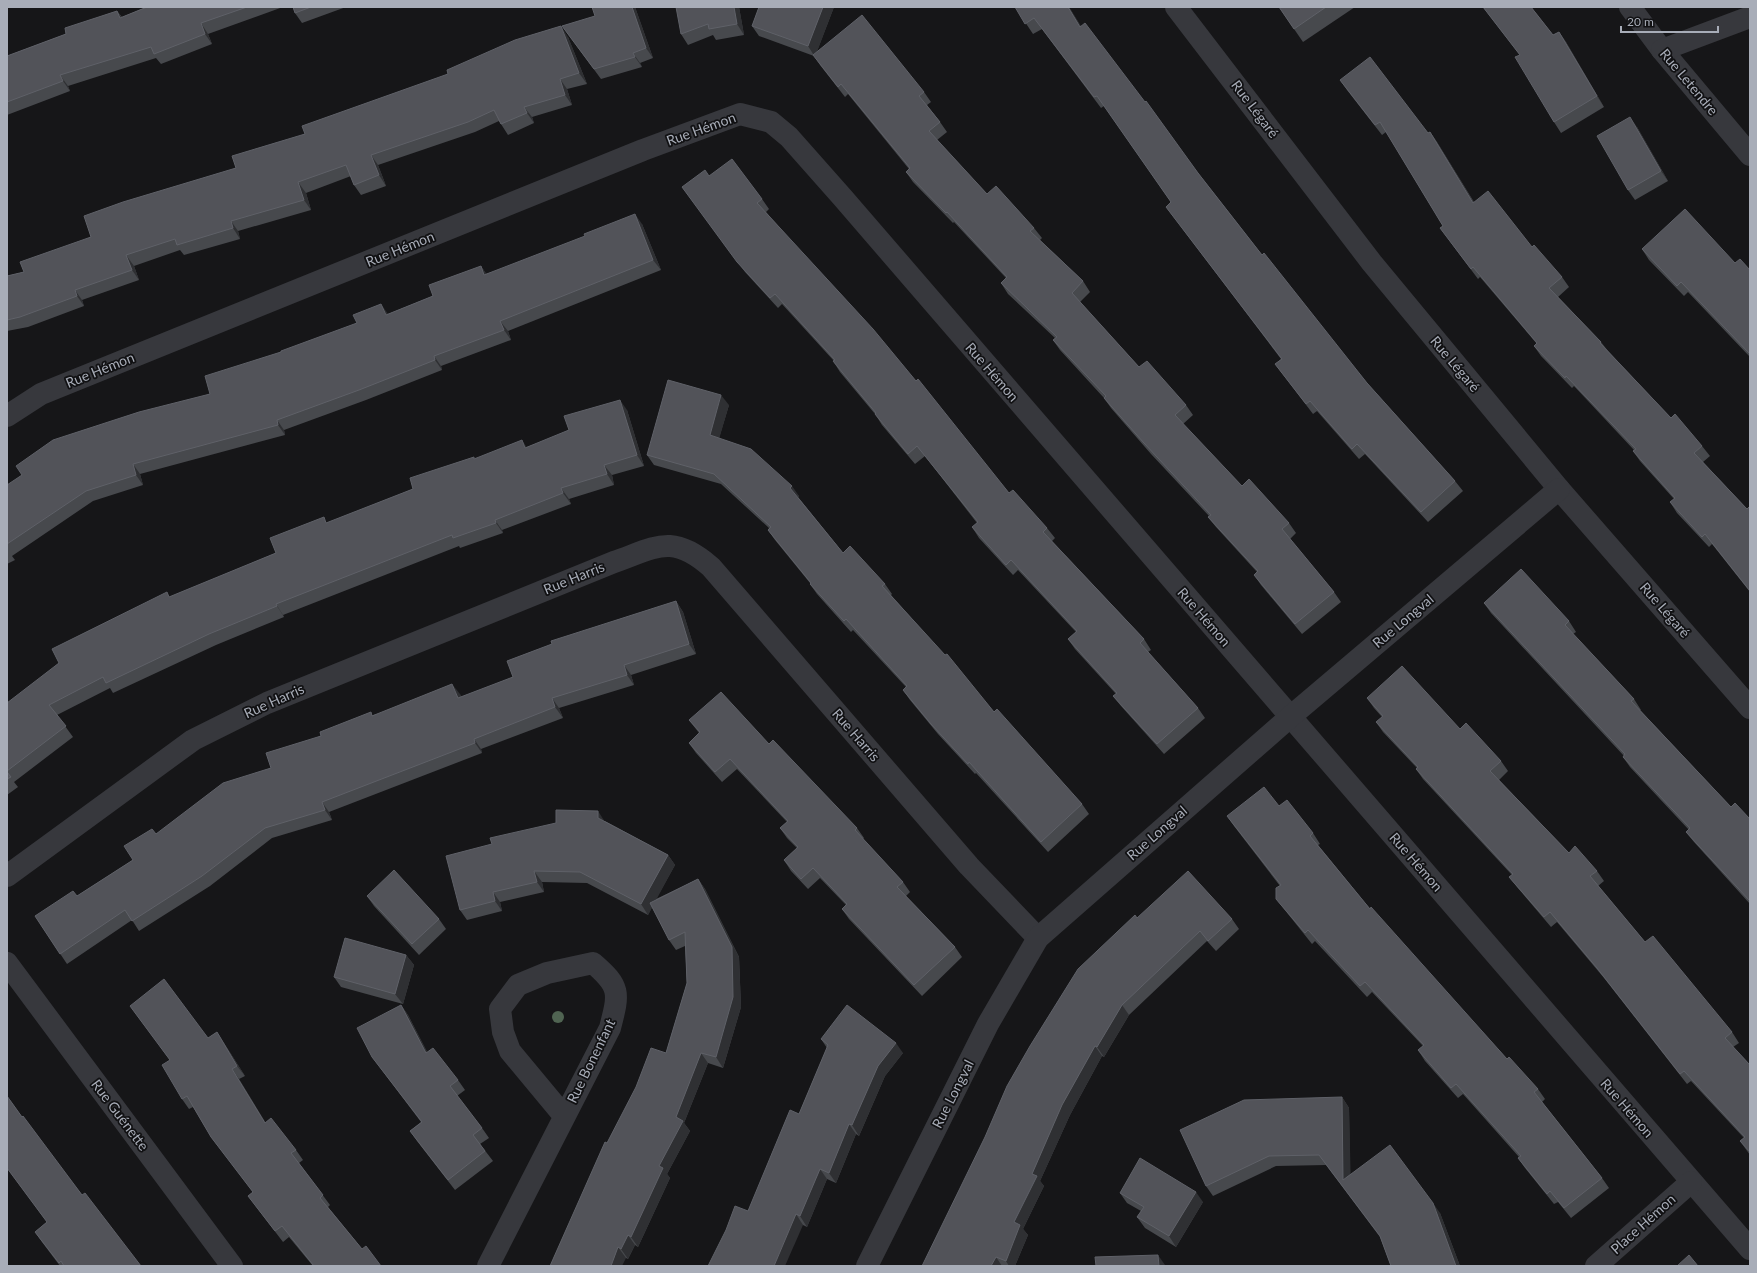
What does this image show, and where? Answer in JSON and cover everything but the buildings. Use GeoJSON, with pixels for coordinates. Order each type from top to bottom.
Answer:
{"type":"FeatureCollection","features":[{"type":"Feature","properties":{"kind":"street","name":"Rue Légaré"},"geometry":{"type":"LineString","coordinates":[[1176,7],[1372,263],[1559,490],[1750,708]]}},
{"type":"Feature","properties":{"kind":"street","name":"Rue Letendre"},"geometry":{"type":"LineString","coordinates":[[1630,7],[1662,50],[1750,155]]}},
{"type":"Feature","properties":{"kind":"street"},"geometry":{"type":"LineString","coordinates":[[1662,50],[1750,17]]}},
{"type":"Feature","properties":{"kind":"street","name":"Rue Hémon"},"geometry":{"type":"LineString","coordinates":[[7,416],[41,394],[636,153],[740,114],[771,122],[789,137],[1690,1182],[1750,1249]]}},
{"type":"Feature","properties":{"kind":"street","name":"Rue Longval"},"geometry":{"type":"LineString","coordinates":[[867,1266],[988,1024],[1038,938],[1290,717],[1559,490]]}},
{"type":"Feature","properties":{"kind":"street","name":"Rue Harris"},"geometry":{"type":"LineString","coordinates":[[7,876],[193,740],[267,702],[614,562],[658,547],[672,545],[686,548],[696,553],[711,567],[969,866],[1038,938]]}},
{"type":"Feature","properties":{"kind":"street","name":"Rue Guénette"},"geometry":{"type":"LineString","coordinates":[[7,963],[232,1266]]}},
{"type":"Feature","properties":{"kind":"street","name":"Rue Bonenfant"},"geometry":{"type":"LineString","coordinates":[[488,1266],[610,1028],[617,1000],[611,978],[593,963],[547,974],[518,985],[500,1009],[503,1032],[510,1051],[564,1116]]}},
{"type":"Feature","properties":{"kind":"street","name":"Place Hémon"},"geometry":{"type":"LineString","coordinates":[[1596,1266],[1690,1182]]}}]}
